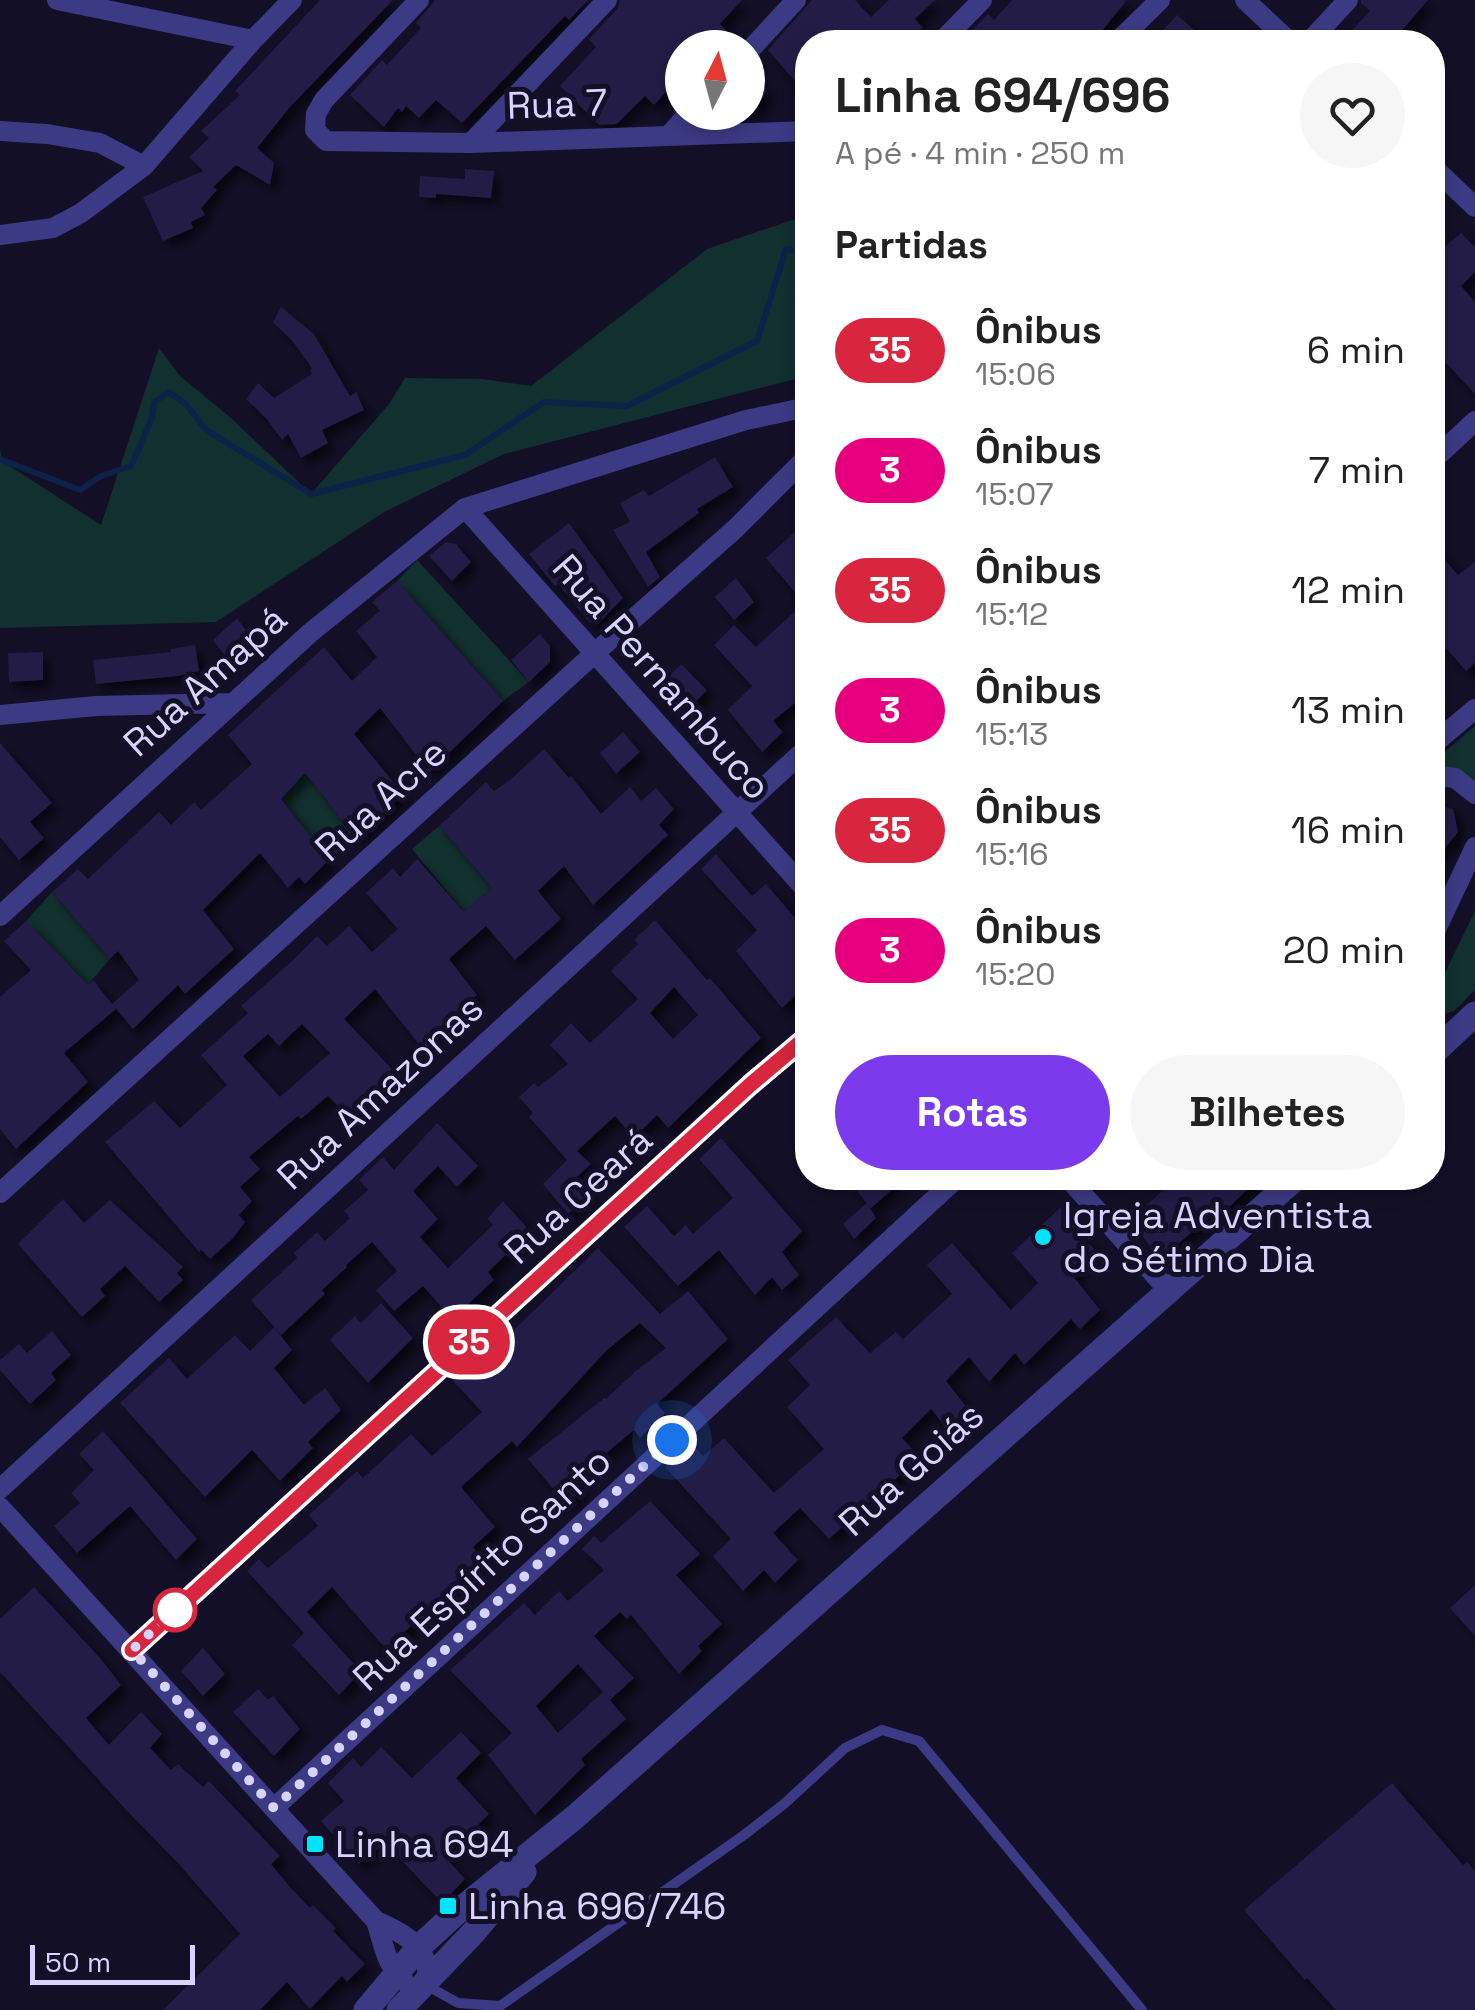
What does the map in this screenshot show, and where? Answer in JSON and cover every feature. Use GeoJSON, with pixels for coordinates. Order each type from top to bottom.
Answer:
{"type":"FeatureCollection","features":[{"type":"Feature","properties":{"kind":"street"},"geometry":{"type":"LineString","coordinates":[[57,0],[254,40]]}},
{"type":"Feature","properties":{"kind":"street"},"geometry":{"type":"LineString","coordinates":[[0,235],[53,228],[82,213],[144,166],[292,0]]}},
{"type":"Feature","properties":{"kind":"street","name":"Rua 7"},"geometry":{"type":"LineString","coordinates":[[420,0],[324,100],[316,114],[315,130],[326,141],[470,142],[795,131]]}},
{"type":"Feature","properties":{"kind":"street"},"geometry":{"type":"LineString","coordinates":[[470,142],[607,0]]}},
{"type":"Feature","properties":{"kind":"street"},"geometry":{"type":"LineString","coordinates":[[765,34],[796,0]]}},
{"type":"Feature","properties":{"kind":"street"},"geometry":{"type":"LineString","coordinates":[[953,30],[982,0]]}},
{"type":"Feature","properties":{"kind":"street"},"geometry":{"type":"LineString","coordinates":[[1129,30],[1160,0]]}},
{"type":"Feature","properties":{"kind":"street"},"geometry":{"type":"LineString","coordinates":[[1245,0],[1277,30]]}},
{"type":"Feature","properties":{"kind":"street"},"geometry":{"type":"LineString","coordinates":[[1320,30],[1348,0]]}},
{"type":"Feature","properties":{"kind":"street"},"geometry":{"type":"LineString","coordinates":[[670,134],[674,130]]}},
{"type":"Feature","properties":{"kind":"street"},"geometry":{"type":"LineString","coordinates":[[0,131],[47,134],[100,144],[144,166]]}},
{"type":"Feature","properties":{"kind":"street"},"geometry":{"type":"LineString","coordinates":[[1445,182],[1475,207]]}},
{"type":"Feature","properties":{"kind":"street"},"geometry":{"type":"LineString","coordinates":[[465,508],[746,420],[795,410]]}},
{"type":"Feature","properties":{"kind":"street"},"geometry":{"type":"LineString","coordinates":[[1445,449],[1475,421]]}},
{"type":"Feature","properties":{"kind":"street","name":"Rua Acre"},"geometry":{"type":"LineString","coordinates":[[0,1193],[735,529],[795,469]]}},
{"type":"Feature","properties":{"kind":"street","name":"Rua Pernambuco"},"geometry":{"type":"LineString","coordinates":[[465,508],[795,878]]}},
{"type":"Feature","properties":{"kind":"street","name":"Rua Amapá"},"geometry":{"type":"LineString","coordinates":[[0,916],[310,632],[465,508]]}},
{"type":"Feature","properties":{"kind":"street"},"geometry":{"type":"LineString","coordinates":[[0,715],[96,706],[232,703]]}},
{"type":"Feature","properties":{"kind":"street"},"geometry":{"type":"LineString","coordinates":[[1445,734],[1475,708]]}},
{"type":"Feature","properties":{"kind":"street","name":"Rua Amazonas"},"geometry":{"type":"LineString","coordinates":[[0,1488],[795,759]]}},
{"type":"Feature","properties":{"kind":"street"},"geometry":{"type":"LineString","coordinates":[[1445,777],[1455,778],[1475,794]]}},
{"type":"Feature","properties":{"kind":"street"},"geometry":{"type":"LineString","coordinates":[[1445,910],[1475,847]]}},
{"type":"Feature","properties":{"kind":"street"},"geometry":{"type":"LineString","coordinates":[[1445,1042],[1475,1014]]}},
{"type":"Feature","properties":{"kind":"street","name":"Rua Ceará"},"geometry":{"type":"LineString","coordinates":[[132,1650],[795,1047]]}},
{"type":"Feature","properties":{"kind":"street","name":"Rua Espírito Santo"},"geometry":{"type":"LineString","coordinates":[[274,1808],[944,1190]]}},
{"type":"Feature","properties":{"kind":"street"},"geometry":{"type":"LineString","coordinates":[[1079,1190],[1169,1291]]}},
{"type":"Feature","properties":{"kind":"street","name":"Rua Goiás"},"geometry":{"type":"LineString","coordinates":[[366,2010],[419,1947],[456,1913],[575,1817],[1283,1190]]}},
{"type":"Feature","properties":{"kind":"street"},"geometry":{"type":"LineString","coordinates":[[0,1507],[376,1921],[419,1947],[428,1965],[425,1985],[404,1982],[395,1974],[376,1921]]}},
{"type":"Feature","properties":{"kind":"street","name":"Rua Goiás"},"geometry":{"type":"LineString","coordinates":[[399,2010],[575,1817]]}},
{"type":"Feature","properties":{"kind":"lane"},"geometry":{"type":"LineString","coordinates":[[425,1985],[458,2003],[500,2006],[744,1836],[845,1748],[882,1730],[920,1741],[1142,2010]]}},
{"type":"Feature","properties":{"kind":"green space"},"geometry":{"type":"Polygon","coordinates":[[[795,219],[795,379],[504,454],[384,512],[216,622],[0,628],[0,448],[2,461],[101,525],[159,348],[180,376],[311,494],[389,404],[405,378],[482,379],[531,386],[707,249],[795,219]]]}},
{"type":"Feature","properties":{"kind":"green space"},"geometry":{"type":"Polygon","coordinates":[[[417,560],[529,682],[503,701],[397,581],[417,560]]]}},
{"type":"Feature","properties":{"kind":"green space"},"geometry":{"type":"Polygon","coordinates":[[[1475,726],[1475,789],[1445,775],[1445,752],[1475,726]]]}},
{"type":"Feature","properties":{"kind":"green space"},"geometry":{"type":"Polygon","coordinates":[[[305,773],[356,839],[329,860],[281,799],[305,773]]]}},
{"type":"Feature","properties":{"kind":"green space"},"geometry":{"type":"Polygon","coordinates":[[[439,826],[492,888],[464,912],[412,849],[439,826]]]}},
{"type":"Feature","properties":{"kind":"green space"},"geometry":{"type":"Polygon","coordinates":[[[52,892],[110,959],[87,986],[26,921],[52,892]]]}},
{"type":"Feature","properties":{"kind":"green space"},"geometry":{"type":"Polygon","coordinates":[[[1475,911],[1475,990],[1454,1011],[1445,1014],[1445,972],[1475,911]]]}},
{"type":"Feature","properties":{"kind":"building"},"geometry":{"type":"Polygon","coordinates":[[[320,0],[393,0],[290,107],[257,148],[274,163],[270,185],[236,165],[213,187],[217,190],[201,208],[205,215],[191,222],[193,228],[163,241],[143,197],[203,171],[189,157],[209,138],[201,131],[240,95],[235,91],[320,0]]]}},
{"type":"Feature","properties":{"kind":"building"},"geometry":{"type":"Polygon","coordinates":[[[435,0],[588,0],[569,20],[565,16],[462,123],[436,100],[419,118],[406,106],[402,112],[398,108],[384,127],[350,95],[382,60],[387,65],[421,28],[416,23],[435,0]]]}},
{"type":"Feature","properties":{"kind":"building"},"geometry":{"type":"Polygon","coordinates":[[[620,0],[742,0],[720,24],[726,30],[665,30],[665,93],[654,105],[645,96],[617,124],[599,125],[560,86],[596,47],[589,39],[617,9],[620,0]]]}},
{"type":"Feature","properties":{"kind":"building"},"geometry":{"type":"Polygon","coordinates":[[[812,0],[855,0],[871,17],[889,0],[935,0],[915,19],[921,30],[795,30],[795,81],[768,50],[812,0]]]}},
{"type":"Feature","properties":{"kind":"building"},"geometry":{"type":"Polygon","coordinates":[[[1012,0],[1127,0],[1103,30],[972,30],[988,14],[994,20],[1012,0]]]}},
{"type":"Feature","properties":{"kind":"building"},"geometry":{"type":"Polygon","coordinates":[[[1428,0],[1402,30],[1352,30],[1370,11],[1361,3],[1428,0]]]}},
{"type":"Feature","properties":{"kind":"building"},"geometry":{"type":"Polygon","coordinates":[[[1177,15],[1195,30],[1163,30],[1177,15]]]}},
{"type":"Feature","properties":{"kind":"building"},"geometry":{"type":"Polygon","coordinates":[[[465,169],[494,171],[491,198],[436,194],[436,198],[419,197],[420,176],[465,179],[465,169]]]}},
{"type":"Feature","properties":{"kind":"building"},"geometry":{"type":"Polygon","coordinates":[[[1461,233],[1475,247],[1475,272],[1461,286],[1475,302],[1475,394],[1445,362],[1445,246],[1461,233]]]}},
{"type":"Feature","properties":{"kind":"building"},"geometry":{"type":"Polygon","coordinates":[[[281,307],[314,334],[350,396],[356,392],[364,410],[322,430],[328,443],[301,458],[288,434],[282,440],[246,399],[258,383],[274,398],[312,374],[312,368],[294,343],[273,322],[281,307]]]}},
{"type":"Feature","properties":{"kind":"building"},"geometry":{"type":"Polygon","coordinates":[[[715,457],[733,487],[697,509],[699,513],[646,552],[660,577],[648,587],[613,530],[630,522],[620,503],[644,490],[649,496],[715,457]]]}},
{"type":"Feature","properties":{"kind":"building"},"geometry":{"type":"Polygon","coordinates":[[[569,523],[623,598],[598,624],[590,623],[529,554],[569,523]]]}},
{"type":"Feature","properties":{"kind":"building"},"geometry":{"type":"Polygon","coordinates":[[[795,532],[795,592],[766,558],[795,532]]]}},
{"type":"Feature","properties":{"kind":"building"},"geometry":{"type":"Polygon","coordinates":[[[446,542],[456,544],[471,562],[452,581],[429,556],[446,542]]]}},
{"type":"Feature","properties":{"kind":"building"},"geometry":{"type":"Polygon","coordinates":[[[1445,560],[1458,575],[1475,562],[1475,663],[1466,671],[1445,647],[1445,560]]]}},
{"type":"Feature","properties":{"kind":"building"},"geometry":{"type":"Polygon","coordinates":[[[736,578],[754,602],[734,620],[715,597],[736,578]]]}},
{"type":"Feature","properties":{"kind":"building"},"geometry":{"type":"Polygon","coordinates":[[[397,581],[503,701],[429,772],[380,708],[354,734],[403,794],[356,839],[305,773],[281,799],[329,860],[305,884],[299,877],[288,888],[260,853],[203,910],[234,949],[185,994],[178,985],[133,1029],[112,1004],[139,980],[118,951],[110,959],[52,892],[78,869],[88,879],[159,812],[171,825],[194,802],[201,810],[252,764],[228,735],[324,647],[352,681],[377,657],[356,631],[380,611],[372,602],[397,581]]]}},
{"type":"Feature","properties":{"kind":"building"},"geometry":{"type":"Polygon","coordinates":[[[795,611],[795,703],[773,721],[783,732],[762,752],[728,710],[752,686],[714,645],[734,625],[756,647],[795,611]]]}},
{"type":"Feature","properties":{"kind":"building"},"geometry":{"type":"Polygon","coordinates":[[[237,618],[250,636],[225,656],[213,640],[237,618]]]}},
{"type":"Feature","properties":{"kind":"building"},"geometry":{"type":"Polygon","coordinates":[[[540,634],[550,646],[550,662],[529,682],[511,660],[540,634]]]}},
{"type":"Feature","properties":{"kind":"building"},"geometry":{"type":"Polygon","coordinates":[[[195,645],[199,671],[96,684],[93,660],[171,652],[195,645]]]}},
{"type":"Feature","properties":{"kind":"building"},"geometry":{"type":"Polygon","coordinates":[[[43,652],[43,680],[9,682],[8,653],[43,652]]]}},
{"type":"Feature","properties":{"kind":"building"},"geometry":{"type":"Polygon","coordinates":[[[681,664],[707,690],[680,718],[654,691],[681,664]]]}},
{"type":"Feature","properties":{"kind":"building"},"geometry":{"type":"Polygon","coordinates":[[[623,732],[640,752],[616,774],[600,753],[623,732]]]}},
{"type":"Feature","properties":{"kind":"building"},"geometry":{"type":"Polygon","coordinates":[[[0,743],[52,803],[30,822],[44,838],[19,860],[0,837],[0,743]]]}},
{"type":"Feature","properties":{"kind":"building"},"geometry":{"type":"Polygon","coordinates":[[[544,749],[601,814],[630,787],[641,801],[656,788],[674,809],[659,825],[668,835],[593,905],[564,866],[538,891],[561,919],[515,960],[486,926],[449,959],[477,995],[422,1048],[375,989],[344,1019],[395,1072],[349,1117],[328,1096],[249,1157],[260,1169],[240,1187],[252,1201],[239,1215],[245,1222],[210,1259],[199,1252],[105,1142],[154,1101],[180,1128],[227,1085],[201,1055],[248,1013],[241,1006],[317,936],[327,946],[349,926],[372,952],[398,929],[366,893],[393,868],[400,877],[417,859],[464,912],[492,888],[439,826],[486,782],[494,791],[544,749]],[[302,1024],[279,1046],[268,1034],[243,1056],[280,1097],[330,1053],[302,1024]]]}},
{"type":"Feature","properties":{"kind":"building"},"geometry":{"type":"Polygon","coordinates":[[[1445,807],[1453,809],[1458,832],[1445,848],[1445,807]]]}},
{"type":"Feature","properties":{"kind":"building"},"geometry":{"type":"Polygon","coordinates":[[[716,854],[752,896],[766,884],[795,918],[795,996],[782,1008],[736,951],[757,930],[701,869],[716,854]]]}},
{"type":"Feature","properties":{"kind":"building"},"geometry":{"type":"Polygon","coordinates":[[[655,920],[761,1038],[668,1128],[657,1115],[634,1138],[615,1116],[577,1151],[591,1164],[577,1177],[591,1193],[568,1214],[543,1184],[567,1160],[529,1117],[533,1113],[519,1097],[534,1083],[538,1087],[568,1064],[550,1045],[571,1023],[590,1043],[638,999],[611,971],[655,920]],[[674,987],[650,1013],[673,1039],[698,1015],[674,987]]]}},
{"type":"Feature","properties":{"kind":"building"},"geometry":{"type":"Polygon","coordinates":[[[26,921],[88,985],[93,980],[116,1009],[64,1053],[88,1082],[16,1149],[0,1129],[0,997],[31,970],[4,941],[26,921]]]}},
{"type":"Feature","properties":{"kind":"building"},"geometry":{"type":"Polygon","coordinates":[[[437,1123],[478,1166],[457,1187],[438,1166],[413,1191],[438,1219],[420,1237],[448,1268],[493,1225],[487,1219],[503,1201],[530,1231],[488,1272],[494,1280],[452,1319],[423,1286],[394,1311],[376,1290],[397,1271],[372,1242],[281,1335],[251,1300],[297,1258],[294,1253],[317,1232],[325,1241],[350,1218],[344,1211],[368,1190],[359,1180],[383,1157],[394,1170],[437,1123]]]}},
{"type":"Feature","properties":{"kind":"building"},"geometry":{"type":"Polygon","coordinates":[[[721,1138],[802,1231],[782,1252],[799,1275],[782,1290],[772,1277],[755,1295],[719,1250],[678,1286],[624,1227],[647,1206],[674,1236],[686,1225],[693,1234],[733,1198],[699,1159],[721,1138]]]}},
{"type":"Feature","properties":{"kind":"building"},"geometry":{"type":"Polygon","coordinates":[[[856,1190],[892,1190],[871,1208],[856,1190]]]}},
{"type":"Feature","properties":{"kind":"building"},"geometry":{"type":"Polygon","coordinates":[[[1164,1190],[1247,1190],[1214,1222],[1210,1217],[1167,1253],[1153,1250],[1130,1220],[1164,1190]]]}},
{"type":"Feature","properties":{"kind":"building"},"geometry":{"type":"Polygon","coordinates":[[[63,1199],[84,1223],[110,1200],[183,1267],[177,1273],[183,1280],[159,1302],[125,1266],[100,1289],[105,1296],[82,1317],[18,1244],[63,1199]]]}},
{"type":"Feature","properties":{"kind":"building"},"geometry":{"type":"Polygon","coordinates":[[[867,1203],[876,1218],[854,1239],[843,1224],[867,1203]]]}},
{"type":"Feature","properties":{"kind":"building"},"geometry":{"type":"Polygon","coordinates":[[[1061,1207],[1073,1221],[1070,1224],[1096,1251],[1073,1276],[1100,1310],[1080,1329],[1071,1319],[1024,1365],[1015,1353],[989,1382],[969,1357],[946,1381],[973,1415],[951,1434],[931,1409],[902,1438],[920,1457],[829,1539],[800,1508],[773,1533],[798,1560],[775,1583],[764,1570],[743,1591],[713,1556],[731,1539],[665,1467],[692,1444],[703,1456],[724,1438],[774,1493],[824,1449],[787,1407],[810,1385],[788,1360],[836,1317],[870,1353],[896,1332],[903,1339],[952,1294],[927,1265],[952,1243],[1011,1310],[1038,1283],[1012,1253],[1061,1207]]]}},
{"type":"Feature","properties":{"kind":"building"},"geometry":{"type":"Polygon","coordinates":[[[598,1248],[660,1314],[688,1291],[728,1339],[657,1404],[665,1413],[640,1438],[634,1430],[574,1480],[582,1490],[566,1504],[528,1459],[666,1348],[640,1323],[607,1350],[517,1447],[512,1441],[461,1487],[495,1527],[473,1547],[484,1563],[386,1649],[332,1587],[307,1612],[361,1672],[339,1695],[292,1645],[304,1633],[247,1571],[259,1559],[268,1568],[318,1526],[309,1515],[357,1471],[363,1478],[411,1434],[432,1456],[482,1412],[453,1381],[516,1328],[598,1248]]]}},
{"type":"Feature","properties":{"kind":"building"},"geometry":{"type":"Polygon","coordinates":[[[381,1303],[413,1338],[368,1383],[330,1340],[355,1316],[361,1323],[381,1303]]]}},
{"type":"Feature","properties":{"kind":"building"},"geometry":{"type":"Polygon","coordinates":[[[274,1327],[292,1350],[274,1368],[304,1405],[325,1388],[341,1410],[308,1442],[313,1448],[280,1481],[252,1450],[205,1497],[120,1403],[169,1358],[187,1379],[235,1335],[250,1351],[274,1327]]]}},
{"type":"Feature","properties":{"kind":"building"},"geometry":{"type":"Polygon","coordinates":[[[52,1331],[71,1355],[51,1373],[56,1380],[30,1404],[0,1370],[0,1360],[19,1344],[27,1353],[52,1331]]]}},
{"type":"Feature","properties":{"kind":"building"},"geometry":{"type":"Polygon","coordinates":[[[103,1431],[197,1539],[176,1560],[130,1506],[77,1553],[54,1526],[80,1503],[71,1493],[94,1470],[79,1454],[103,1431]]]}},
{"type":"Feature","properties":{"kind":"building"},"geometry":{"type":"Polygon","coordinates":[[[650,1501],[700,1554],[676,1575],[722,1624],[698,1646],[702,1651],[679,1674],[631,1615],[627,1619],[620,1612],[594,1636],[634,1678],[610,1700],[603,1692],[626,1719],[581,1759],[585,1765],[535,1815],[488,1755],[512,1733],[450,1670],[524,1603],[535,1615],[559,1591],[568,1601],[604,1570],[582,1549],[594,1536],[601,1543],[650,1501]],[[578,1664],[536,1706],[558,1733],[603,1692],[578,1664]]]}},
{"type":"Feature","properties":{"kind":"building"},"geometry":{"type":"Polygon","coordinates":[[[1475,1585],[1475,1636],[1450,1608],[1475,1585]]]}},
{"type":"Feature","properties":{"kind":"building"},"geometry":{"type":"Polygon","coordinates":[[[34,1587],[121,1685],[86,1718],[109,1745],[141,1712],[162,1734],[150,1748],[171,1770],[178,1764],[203,1787],[209,1781],[280,1856],[271,1864],[290,1887],[336,1928],[333,1931],[365,1964],[347,1982],[342,1976],[310,2009],[287,1982],[260,2010],[163,2010],[240,1934],[0,1672],[0,1619],[34,1587]]]}},
{"type":"Feature","properties":{"kind":"building"},"geometry":{"type":"Polygon","coordinates":[[[203,1648],[225,1674],[203,1696],[181,1671],[203,1648]]]}},
{"type":"Feature","properties":{"kind":"building"},"geometry":{"type":"Polygon","coordinates":[[[258,1689],[268,1700],[273,1696],[300,1729],[274,1756],[233,1712],[258,1689]]]}},
{"type":"Feature","properties":{"kind":"building"},"geometry":{"type":"Polygon","coordinates":[[[461,1732],[481,1753],[456,1778],[489,1814],[445,1857],[465,1879],[442,1903],[385,1843],[359,1864],[321,1821],[344,1801],[328,1783],[353,1758],[361,1767],[381,1747],[412,1778],[461,1732]]]}},
{"type":"Feature","properties":{"kind":"building"},"geometry":{"type":"Polygon","coordinates":[[[1392,1783],[1463,1865],[1467,1862],[1475,1871],[1475,2010],[1336,2010],[1244,1910],[1392,1783]]]}},
{"type":"Feature","properties":{"kind":"waterway"},"geometry":{"type":"LineString","coordinates":[[0,459],[80,490],[101,476],[131,466],[152,418],[154,402],[169,392],[186,404],[206,430],[311,494],[465,455],[544,402],[627,406],[757,341],[786,249],[795,251]]}},
{"type":"Feature","properties":{"kind":"bus line","name":"35"},"geometry":{"type":"LineString","coordinates":[[132,1650],[795,1047]]}},
{"type":"Feature","properties":{"kind":"place","name":"Igreja Adventista do Sétimo Dia"},"geometry":{"type":"Point","coordinates":[1043,1237]}},
{"type":"Feature","properties":{"kind":"place","name":"Linha 694"},"geometry":{"type":"Point","coordinates":[315,1844]}},
{"type":"Feature","properties":{"kind":"place","name":"Linha 696/746"},"geometry":{"type":"Point","coordinates":[448,1906]}},
{"type":"Feature","properties":{"kind":"route"},"geometry":{"type":"LineString","coordinates":[[175,1610],[132,1650],[274,1808],[672,1440]]}}]}
